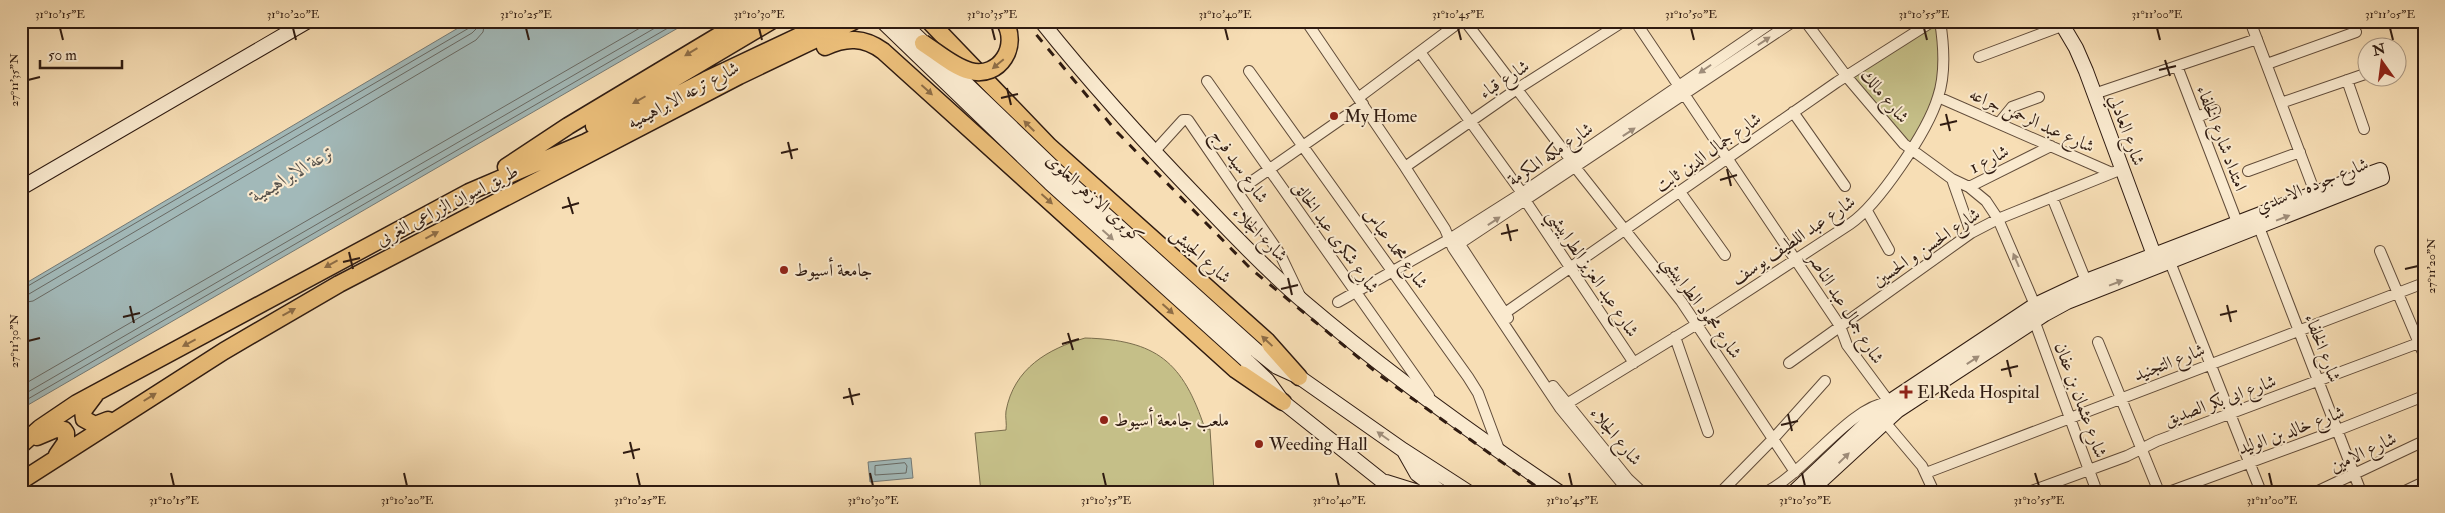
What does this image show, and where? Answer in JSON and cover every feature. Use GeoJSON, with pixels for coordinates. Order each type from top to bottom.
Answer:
{"type":"FeatureCollection","features":[{"type":"Feature","properties":{"kind":"main road"},"geometry":{"type":"LineString","coordinates":[[21,188],[308,21]]}},
{"type":"Feature","properties":{"kind":"main road","name":"شارع ترعه الابراهيميه"},"geometry":{"type":"LineString","coordinates":[[515,171],[771,21]]}},
{"type":"Feature","properties":{"kind":"main road","name":"طريق اسوان الزراعى الغربى"},"geometry":{"type":"LineString","coordinates":[[22,444],[58,414],[348,255],[469,192],[586,142],[706,80],[831,21]]}},
{"type":"Feature","properties":{"kind":"main road","name":"طريق اسوان الزراعى الغربى"},"geometry":{"type":"LineString","coordinates":[[21,481],[118,417],[288,312],[443,229],[522,190],[739,76],[854,21]]}},
{"type":"Feature","properties":{"kind":"main road","name":"كوبرى الازهر العلوى"},"geometry":{"type":"LineString","coordinates":[[882,21],[1050,183],[1252,355],[1299,377]]}},
{"type":"Feature","properties":{"kind":"main road","name":"كوبرى الازهر العلوى"},"geometry":{"type":"LineString","coordinates":[[901,21],[1252,355],[1266,380],[1282,402]]}},
{"type":"Feature","properties":{"kind":"main road"},"geometry":{"type":"LineString","coordinates":[[923,43],[969,71],[984,72],[998,65],[1008,53],[1010,38],[1004,21]]}},
{"type":"Feature","properties":{"kind":"main road","name":"شارع الجلاء"},"geometry":{"type":"LineString","coordinates":[[1041,21],[1109,103],[1154,152],[1229,230],[1303,301],[1441,410],[1559,492]]}},
{"type":"Feature","properties":{"kind":"main road","name":"شارع العادلي"},"geometry":{"type":"LineString","coordinates":[[2066,23],[2082,59],[2117,171],[2154,255]]}},
{"type":"Feature","properties":{"kind":"main road"},"geometry":{"type":"LineString","coordinates":[[469,192],[568,126],[738,24]]}},
{"type":"Feature","properties":{"kind":"main road"},"geometry":{"type":"LineString","coordinates":[[896,63],[923,66],[932,62],[937,54],[938,45],[932,25]]}},
{"type":"Feature","properties":{"kind":"main road","name":"شارع الجيش"},"geometry":{"type":"LineString","coordinates":[[932,25],[1049,146],[1267,341],[1299,377],[1403,450],[1468,492]]}},
{"type":"Feature","properties":{"kind":"main road","name":"شارع ترعه الابراهيميه"},"geometry":{"type":"LineString","coordinates":[[522,190],[610,155],[715,99],[829,44],[845,40],[861,40],[876,46],[896,63]]}},
{"type":"Feature","properties":{"kind":"main road"},"geometry":{"type":"LineString","coordinates":[[896,63],[1236,370],[1282,402],[1396,492]]}},
{"type":"Feature","properties":{"kind":"main road","name":"شارع جوده الاسدي"},"geometry":{"type":"LineString","coordinates":[[1809,492],[1884,421],[1893,407],[2034,320],[2067,302],[2170,262],[2257,222],[2317,198]]}},
{"type":"Feature","properties":{"kind":"main road","name":"شارع جوده الاسدي"},"geometry":{"type":"LineString","coordinates":[[1794,492],[1893,407],[2035,305],[2086,281],[2237,222],[2257,222]]}},
{"type":"Feature","properties":{"kind":"main road"},"geometry":{"type":"LineString","coordinates":[[96,393],[83,411],[84,420],[95,425],[118,417]]}},
{"type":"Feature","properties":{"kind":"main road"},"geometry":{"type":"LineString","coordinates":[[22,444],[56,429],[64,430],[66,442],[53,461]]}},
{"type":"Feature","properties":{"kind":"main road"},"geometry":{"type":"LineString","coordinates":[[1403,450],[1417,474],[1441,492]]}},
{"type":"Feature","properties":{"kind":"main road"},"geometry":{"type":"LineString","coordinates":[[1383,482],[1418,492]]}},
{"type":"Feature","properties":{"kind":"street","name":"شارع الجلاء"},"geometry":{"type":"LineString","coordinates":[[1306,21],[1445,229],[1504,313],[1563,406],[1628,480],[1642,492]]}},
{"type":"Feature","properties":{"kind":"street"},"geometry":{"type":"LineString","coordinates":[[1238,191],[1302,146],[1461,21]]}},
{"type":"Feature","properties":{"kind":"street","name":"شارع محمود الطرابيشي"},"geometry":{"type":"LineString","coordinates":[[1465,21],[1697,324],[1795,472]]}},
{"type":"Feature","properties":{"kind":"street","name":"شارع قباء"},"geometry":{"type":"LineString","coordinates":[[1405,167],[1517,89],[1624,21]]}},
{"type":"Feature","properties":{"kind":"street","name":"شارع جمال عبد الناصر"},"geometry":{"type":"LineString","coordinates":[[1635,21],[1796,259],[1840,326],[1848,345],[1893,407]]}},
{"type":"Feature","properties":{"kind":"street","name":"شارع مكه المكرمة"},"geometry":{"type":"LineString","coordinates":[[1682,91],[1774,21]]}},
{"type":"Feature","properties":{"kind":"street","name":"شارع مكه المكرمة"},"geometry":{"type":"LineString","coordinates":[[1338,302],[1393,271],[1454,242],[1682,91],[1794,21]]}},
{"type":"Feature","properties":{"kind":"street","name":"شارع مالك"},"geometry":{"type":"LineString","coordinates":[[1805,21],[1847,77],[1910,150],[1952,179],[1970,187],[1986,201],[1998,218],[2035,305]]}},
{"type":"Feature","properties":{"kind":"street","name":"شارع جمال الدين ثابت"},"geometry":{"type":"LineString","coordinates":[[1504,313],[1571,269],[1793,112],[1933,21]]}},
{"type":"Feature","properties":{"kind":"street","name":"شارع عبد اللطيف يوسف"},"geometry":{"type":"LineString","coordinates":[[1563,406],[1697,324],[1850,224],[1867,210],[1882,193],[1930,117],[1938,96],[1943,70],[1940,21]]}},
{"type":"Feature","properties":{"kind":"street"},"geometry":{"type":"LineString","coordinates":[[2250,21],[2317,198]]}},
{"type":"Feature","properties":{"kind":"street"},"geometry":{"type":"LineString","coordinates":[[1979,57],[2066,23]]}},
{"type":"Feature","properties":{"kind":"street"},"geometry":{"type":"LineString","coordinates":[[2267,64],[2356,32]]}},
{"type":"Feature","properties":{"kind":"street"},"geometry":{"type":"LineString","coordinates":[[2094,94],[2257,39]]}},
{"type":"Feature","properties":{"kind":"street","name":"شارع عبد العزيز الطرابيشي"},"geometry":{"type":"LineString","coordinates":[[1420,52],[1524,196],[1634,363]]}},
{"type":"Feature","properties":{"kind":"street","name":"امتداد شارع الخلفاء"},"geometry":{"type":"LineString","coordinates":[[2177,66],[2237,222]]}},
{"type":"Feature","properties":{"kind":"street","name":"شارع محمد عباس"},"geometry":{"type":"LineString","coordinates":[[1249,71],[1473,385],[1501,453]]}},
{"type":"Feature","properties":{"kind":"street"},"geometry":{"type":"LineString","coordinates":[[2281,103],[2358,76]]}},
{"type":"Feature","properties":{"kind":"street"},"geometry":{"type":"LineString","coordinates":[[2347,80],[2364,129]]}},
{"type":"Feature","properties":{"kind":"street","name":"شارع شكرى عبد الخالق"},"geometry":{"type":"LineString","coordinates":[[1207,81],[1417,381],[1441,410]]}},
{"type":"Feature","properties":{"kind":"street","name":"شارع عبد الرحمن جراعه"},"geometry":{"type":"LineString","coordinates":[[1938,96],[2051,146],[2117,171]]}},
{"type":"Feature","properties":{"kind":"street"},"geometry":{"type":"LineString","coordinates":[[1999,123],[2012,107],[2039,97]]}},
{"type":"Feature","properties":{"kind":"street"},"geometry":{"type":"LineString","coordinates":[[2196,117],[2215,110]]}},
{"type":"Feature","properties":{"kind":"street"},"geometry":{"type":"LineString","coordinates":[[1793,112],[1845,186]]}},
{"type":"Feature","properties":{"kind":"street","name":"شارع سيد فرج"},"geometry":{"type":"LineString","coordinates":[[1154,152],[1183,120],[1187,119],[1283,259],[1303,301]]}},
{"type":"Feature","properties":{"kind":"street","name":"شارع 1"},"geometry":{"type":"LineString","coordinates":[[1970,187],[2051,146]]}},
{"type":"Feature","properties":{"kind":"street"},"geometry":{"type":"LineString","coordinates":[[2248,171],[2300,152]]}},
{"type":"Feature","properties":{"kind":"street","name":"شارع الحسن و الحسين"},"geometry":{"type":"LineString","coordinates":[[1789,363],[1971,233],[1998,218],[2117,171]]}},
{"type":"Feature","properties":{"kind":"street"},"geometry":{"type":"LineString","coordinates":[[1952,179],[1971,233]]}},
{"type":"Feature","properties":{"kind":"street"},"geometry":{"type":"LineString","coordinates":[[1680,192],[1725,255]]}},
{"type":"Feature","properties":{"kind":"street"},"geometry":{"type":"LineString","coordinates":[[2052,198],[2086,281]]}},
{"type":"Feature","properties":{"kind":"street"},"geometry":{"type":"LineString","coordinates":[[1867,210],[1889,250]]}},
{"type":"Feature","properties":{"kind":"street","name":"شارع الخلفاء"},"geometry":{"type":"LineString","coordinates":[[2257,222],[2362,492]]}},
{"type":"Feature","properties":{"kind":"street","name":"شارع الجلاء"},"geometry":{"type":"LineString","coordinates":[[1454,242],[1563,406],[1629,492]]}},
{"type":"Feature","properties":{"kind":"street"},"geometry":{"type":"LineString","coordinates":[[2380,251],[2421,342],[2424,355]]}},
{"type":"Feature","properties":{"kind":"street"},"geometry":{"type":"LineString","coordinates":[[2170,262],[2261,492]]}},
{"type":"Feature","properties":{"kind":"street","name":"شارع التجنيد"},"geometry":{"type":"LineString","coordinates":[[1926,472],[2424,283]]}},
{"type":"Feature","properties":{"kind":"street","name":"شارع عثمان بن عفان"},"geometry":{"type":"LineString","coordinates":[[2034,320],[2097,492]]}},
{"type":"Feature","properties":{"kind":"street"},"geometry":{"type":"LineString","coordinates":[[1675,337],[1708,432]]}},
{"type":"Feature","properties":{"kind":"street"},"geometry":{"type":"LineString","coordinates":[[2098,342],[2160,492]]}},
{"type":"Feature","properties":{"kind":"street","name":"شارع ابى بكر الصديق"},"geometry":{"type":"LineString","coordinates":[[2028,492],[2089,470],[2229,413],[2421,342]]}},
{"type":"Feature","properties":{"kind":"street"},"geometry":{"type":"LineString","coordinates":[[1722,492],[1825,381]]}},
{"type":"Feature","properties":{"kind":"street","name":"شارع خالد بن الوليد"},"geometry":{"type":"LineString","coordinates":[[2169,492],[2338,430],[2424,396]]}},
{"type":"Feature","properties":{"kind":"street","name":"شارع جوده الاسدي"},"geometry":{"type":"LineString","coordinates":[[1766,492],[1795,472],[1860,413],[1874,405],[1893,407]]}},
{"type":"Feature","properties":{"kind":"street"},"geometry":{"type":"LineString","coordinates":[[1884,421],[1926,472],[1931,490]]}},
{"type":"Feature","properties":{"kind":"street","name":"شارع الامين"},"geometry":{"type":"LineString","coordinates":[[2316,492],[2423,443]]}},
{"type":"Feature","properties":{"kind":"street"},"geometry":{"type":"LineString","coordinates":[[2403,492],[2424,482]]}},
{"type":"Feature","properties":{"kind":"shaded area"},"geometry":{"type":"Polygon","coordinates":[[[1939,21],[1938,94],[1909,149],[1848,77],[1939,21]]]}},
{"type":"Feature","properties":{"kind":"shaded area","name":"ملعب جامعة أسيوط"},"geometry":{"type":"Polygon","coordinates":[[[1085,338],[1110,340],[1149,350],[1164,359],[1176,371],[1187,387],[1205,429],[1210,429],[1214,492],[981,492],[975,433],[1006,430],[1006,411],[1010,396],[1025,372],[1035,362],[1058,348],[1085,338]]]}},
{"type":"Feature","properties":{"kind":"water","name":"ترعة الابراهيمية"},"geometry":{"type":"Polygon","coordinates":[[[470,21],[690,21],[21,409],[21,286],[470,21]]]}},
{"type":"Feature","properties":{"kind":"water"},"geometry":{"type":"Polygon","coordinates":[[[911,458],[913,478],[870,482],[868,462],[911,458]]]}},
{"type":"Feature","properties":{"kind":"railway"},"geometry":{"type":"LineString","coordinates":[[1025,21],[1117,132],[1251,269],[1382,377],[1544,492]]}},
{"type":"Feature","properties":{"kind":"place","name":"My Home"},"geometry":{"type":"Point","coordinates":[1334,116]}},
{"type":"Feature","properties":{"kind":"place","name":"جامعة أسيوط"},"geometry":{"type":"Point","coordinates":[784,270]}},
{"type":"Feature","properties":{"kind":"place","name":"El Reda Hospital"},"geometry":{"type":"Point","coordinates":[1906,392]}},
{"type":"Feature","properties":{"kind":"place","name":"ملعب جامعة أسيوط"},"geometry":{"type":"Point","coordinates":[1104,420]}},
{"type":"Feature","properties":{"kind":"place","name":"Weeding Hall"},"geometry":{"type":"Point","coordinates":[1259,444]}}]}
